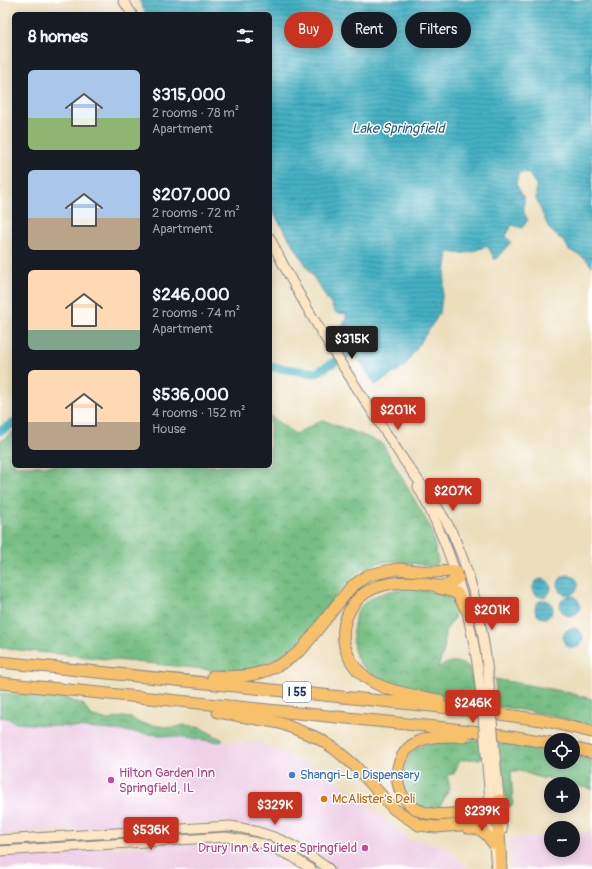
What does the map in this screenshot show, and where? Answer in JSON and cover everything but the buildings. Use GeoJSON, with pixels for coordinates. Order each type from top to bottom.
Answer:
{"type":"FeatureCollection","features":[{"type":"Feature","properties":{"kind":"highway"},"geometry":{"type":"LineString","coordinates":[[82,671],[179,674],[234,678],[252,676],[267,671],[292,658],[302,649],[351,587],[368,575],[397,569],[460,574]]}},
{"type":"Feature","properties":{"kind":"highway"},"geometry":{"type":"LineString","coordinates":[[460,574],[448,585],[441,586],[406,582],[384,584],[369,590],[356,602],[346,618],[344,639],[347,652],[353,666],[362,675],[377,685],[403,693],[462,704],[521,712],[542,720]]}},
{"type":"Feature","properties":{"kind":"highway"},"geometry":{"type":"LineString","coordinates":[[397,583],[454,591],[460,597],[468,612]]}},
{"type":"Feature","properties":{"kind":"highway","name":"I 55"},"geometry":{"type":"LineString","coordinates":[[0,662],[470,710],[542,720],[592,732]]}},
{"type":"Feature","properties":{"kind":"highway","name":"I 55"},"geometry":{"type":"LineString","coordinates":[[0,683],[466,730],[544,742]]}},
{"type":"Feature","properties":{"kind":"highway"},"geometry":{"type":"LineString","coordinates":[[117,695],[181,707],[258,718],[280,723],[306,732],[327,744],[345,757],[397,814],[409,823],[423,829],[435,830],[475,827],[486,832],[493,843]]}},
{"type":"Feature","properties":{"kind":"highway"},"geometry":{"type":"LineString","coordinates":[[492,814],[434,814],[423,812],[412,807],[402,794],[397,778],[398,766],[404,753],[414,744],[423,739],[448,736],[505,740],[544,746]]}},
{"type":"Feature","properties":{"kind":"highway"},"geometry":{"type":"LineString","coordinates":[[580,750],[592,753]]}},
{"type":"Feature","properties":{"kind":"highway"},"geometry":{"type":"LineString","coordinates":[[394,809],[413,822],[429,827],[474,824],[492,814],[500,800]]}},
{"type":"Feature","properties":{"kind":"highway"},"geometry":{"type":"LineString","coordinates":[[492,814],[498,828],[496,868]]}},
{"type":"Feature","properties":{"kind":"main road"},"geometry":{"type":"LineString","coordinates":[[123,0],[131,12]]}},
{"type":"Feature","properties":{"kind":"main road"},"geometry":{"type":"LineString","coordinates":[[272,242],[297,292],[409,468],[439,525],[478,615],[486,658],[486,694],[491,755],[493,843],[496,868]]}},
{"type":"Feature","properties":{"kind":"main road"},"geometry":{"type":"LineString","coordinates":[[460,574],[486,694]]}},
{"type":"Feature","properties":{"kind":"main road"},"geometry":{"type":"LineString","coordinates":[[491,755],[500,800],[505,869]]}},
{"type":"Feature","properties":{"kind":"main road"},"geometry":{"type":"LineString","coordinates":[[0,840],[230,826],[260,832],[282,840],[305,851],[329,869]]}},
{"type":"Feature","properties":{"kind":"main road"},"geometry":{"type":"LineString","coordinates":[[0,851],[226,837],[264,844],[293,856],[311,869]]}},
{"type":"Feature","properties":{"kind":"shaded area"},"geometry":{"type":"Polygon","coordinates":[[[0,716],[153,735],[263,744],[322,771],[365,802],[410,840],[442,845],[459,859],[468,869],[338,869],[308,848],[283,835],[259,827],[226,822],[0,834],[0,716]]]}},
{"type":"Feature","properties":{"kind":"shaded area"},"geometry":{"type":"Polygon","coordinates":[[[592,831],[592,869],[511,869],[508,839],[544,836],[544,857],[580,857],[580,832],[592,831]]]}},
{"type":"Feature","properties":{"kind":"shaded area"},"geometry":{"type":"Polygon","coordinates":[[[223,840],[259,846],[286,857],[303,869],[0,869],[0,855],[223,840]]]}},
{"type":"Feature","properties":{"kind":"green space"},"geometry":{"type":"Polygon","coordinates":[[[272,417],[295,434],[323,420],[382,443],[431,528],[438,562],[435,565],[429,566],[393,561],[379,563],[364,569],[357,574],[340,592],[300,641],[283,654],[264,665],[243,671],[233,672],[0,648],[0,441],[12,433],[12,468],[272,468],[272,417]]]}},
{"type":"Feature","properties":{"kind":"green space"},"geometry":{"type":"Polygon","coordinates":[[[398,590],[429,591],[452,598],[457,603],[454,619],[445,631],[444,650],[438,668],[450,662],[460,663],[469,667],[475,686],[476,700],[435,695],[408,689],[383,680],[361,665],[355,654],[353,643],[354,624],[357,612],[372,598],[385,592],[398,590]]]}},
{"type":"Feature","properties":{"kind":"green space"},"geometry":{"type":"Polygon","coordinates":[[[495,679],[566,692],[592,699],[592,726],[550,715],[497,706],[495,679]]]}},
{"type":"Feature","properties":{"kind":"green space"},"geometry":{"type":"Polygon","coordinates":[[[0,693],[61,697],[83,704],[92,717],[110,720],[121,717],[132,718],[139,723],[173,728],[184,725],[201,728],[223,740],[221,742],[113,730],[16,723],[8,718],[0,717],[0,693]]]}},
{"type":"Feature","properties":{"kind":"green space"},"geometry":{"type":"Polygon","coordinates":[[[456,740],[480,741],[481,759],[460,760],[454,774],[447,775],[450,788],[439,808],[428,809],[418,806],[411,798],[406,788],[404,776],[405,765],[410,754],[419,747],[428,744],[456,740]]]}},
{"type":"Feature","properties":{"kind":"green space"},"geometry":{"type":"Polygon","coordinates":[[[499,743],[544,750],[544,769],[580,769],[580,758],[592,761],[592,791],[589,788],[580,787],[580,777],[544,777],[544,779],[520,771],[511,771],[513,803],[510,807],[507,806],[499,743]]]}},
{"type":"Feature","properties":{"kind":"water","name":"Lake Springfield"},"geometry":{"type":"Polygon","coordinates":[[[139,0],[592,0],[592,267],[585,258],[569,250],[565,243],[549,229],[536,199],[536,185],[528,173],[519,172],[516,184],[524,198],[524,213],[528,220],[522,228],[512,225],[506,236],[511,242],[495,260],[487,245],[468,253],[448,252],[440,313],[404,367],[375,385],[339,329],[344,323],[347,314],[336,313],[272,211],[272,12],[145,12],[139,0]]]}},
{"type":"Feature","properties":{"kind":"water"},"geometry":{"type":"Polygon","coordinates":[[[568,575],[575,578],[578,585],[575,592],[568,595],[561,592],[558,585],[561,578],[568,575]]]}},
{"type":"Feature","properties":{"kind":"water"},"geometry":{"type":"Polygon","coordinates":[[[538,579],[546,579],[551,584],[549,595],[546,597],[538,597],[533,592],[533,584],[538,579]]]}},
{"type":"Feature","properties":{"kind":"water"},"geometry":{"type":"Polygon","coordinates":[[[570,596],[577,599],[580,606],[577,613],[570,616],[563,613],[560,606],[563,599],[570,596]]]}},
{"type":"Feature","properties":{"kind":"water"},"geometry":{"type":"Polygon","coordinates":[[[540,600],[548,600],[553,605],[551,616],[548,618],[540,618],[535,613],[535,605],[540,600]]]}},
{"type":"Feature","properties":{"kind":"water"},"geometry":{"type":"Polygon","coordinates":[[[573,628],[580,631],[583,638],[580,645],[573,648],[566,645],[563,638],[566,631],[573,628]]]}},
{"type":"Feature","properties":{"kind":"waterway"},"geometry":{"type":"LineString","coordinates":[[272,367],[316,373],[357,348]]}},
{"type":"Feature","properties":{"kind":"waterway"},"geometry":{"type":"LineString","coordinates":[[0,431],[12,424]]}},
{"type":"Feature","properties":{"kind":"place","name":"Shangri-La Dispensary"},"geometry":{"type":"Point","coordinates":[292,775]}},
{"type":"Feature","properties":{"kind":"place","name":"Hilton Garden Inn Springfield, IL"},"geometry":{"type":"Point","coordinates":[111,780]}},
{"type":"Feature","properties":{"kind":"place","name":"McAlister's Deli"},"geometry":{"type":"Point","coordinates":[324,799]}},
{"type":"Feature","properties":{"kind":"place","name":"Drury Inn & Suites Springfield"},"geometry":{"type":"Point","coordinates":[365,848]}}]}
